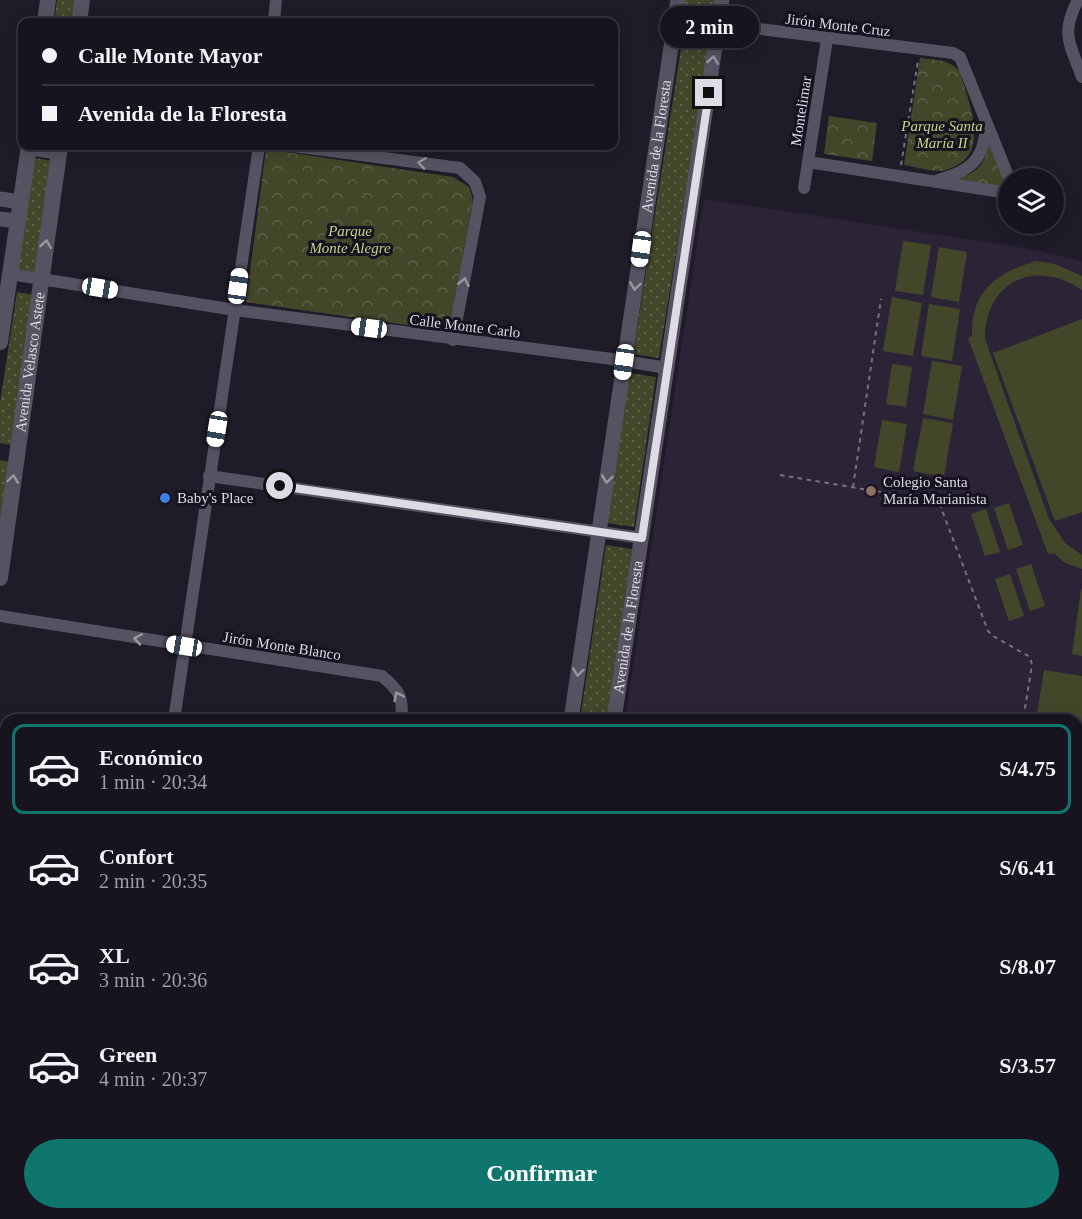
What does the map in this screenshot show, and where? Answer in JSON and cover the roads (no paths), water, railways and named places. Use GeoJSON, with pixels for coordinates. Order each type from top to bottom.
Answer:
{"type":"FeatureCollection","features":[{"type":"Feature","properties":{"kind":"main road"},"geometry":{"type":"LineString","coordinates":[[46,18],[48,0]]}},
{"type":"Feature","properties":{"kind":"main road"},"geometry":{"type":"LineString","coordinates":[[80,18],[82,0]]}},
{"type":"Feature","properties":{"kind":"main road","name":"Avenida Velasco Astete"},"geometry":{"type":"LineString","coordinates":[[0,342],[28,150]]}},
{"type":"Feature","properties":{"kind":"main road","name":"Avenida Velasco Astete"},"geometry":{"type":"LineString","coordinates":[[0,578],[8,453],[40,279],[60,150]]}},
{"type":"Feature","properties":{"kind":"street"},"geometry":{"type":"LineString","coordinates":[[274,18],[276,0]]}},
{"type":"Feature","properties":{"kind":"street","name":"Avenida de la Floresta"},"geometry":{"type":"LineString","coordinates":[[572,714],[678,0]]}},
{"type":"Feature","properties":{"kind":"street","name":"Avenida de la Floresta"},"geometry":{"type":"LineString","coordinates":[[615,714],[722,0]]}},
{"type":"Feature","properties":{"kind":"street"},"geometry":{"type":"LineString","coordinates":[[1078,0],[1068,21],[1067,31],[1068,40],[1082,77]]}},
{"type":"Feature","properties":{"kind":"street","name":"Jirón Monte Cruz"},"geometry":{"type":"LineString","coordinates":[[719,24],[953,53],[960,57],[965,65],[987,120]]}},
{"type":"Feature","properties":{"kind":"street","name":"Montelimar"},"geometry":{"type":"LineString","coordinates":[[804,188],[827,39]]}},
{"type":"Feature","properties":{"kind":"street"},"geometry":{"type":"LineString","coordinates":[[931,182],[953,176],[970,167],[985,145],[987,120]]}},
{"type":"Feature","properties":{"kind":"street"},"geometry":{"type":"LineString","coordinates":[[987,120],[1005,168]]}},
{"type":"Feature","properties":{"kind":"street"},"geometry":{"type":"LineString","coordinates":[[175,714],[258,150]]}},
{"type":"Feature","properties":{"kind":"street"},"geometry":{"type":"LineString","coordinates":[[323,150],[460,168],[475,182],[480,197],[453,340]]}},
{"type":"Feature","properties":{"kind":"street"},"geometry":{"type":"LineString","coordinates":[[808,162],[998,192]]}},
{"type":"Feature","properties":{"kind":"street"},"geometry":{"type":"LineString","coordinates":[[0,199],[21,202]]}},
{"type":"Feature","properties":{"kind":"street"},"geometry":{"type":"LineString","coordinates":[[0,219],[18,221]]}},
{"type":"Feature","properties":{"kind":"street","name":"Calle Monte Carlo"},"geometry":{"type":"LineString","coordinates":[[10,274],[235,310],[667,368]]}},
{"type":"Feature","properties":{"kind":"street"},"geometry":{"type":"LineString","coordinates":[[209,476],[642,538]]}},
{"type":"Feature","properties":{"kind":"street","name":"Jirón Monte Blanco"},"geometry":{"type":"LineString","coordinates":[[0,616],[382,676],[396,687],[403,705],[402,714]]}},
{"type":"Feature","properties":{"kind":"place","name":"Colegio Santa María Marianista"},"geometry":{"type":"Point","coordinates":[871,491]}},
{"type":"Feature","properties":{"kind":"place","name":"Baby's Place"},"geometry":{"type":"Point","coordinates":[165,498]}},
{"type":"Feature","properties":{"kind":"park label","name":"Parque Santa María II"},"geometry":{"type":"Point","coordinates":[942,134]}},
{"type":"Feature","properties":{"kind":"park label","name":"Parque Monte Alegre"},"geometry":{"type":"Point","coordinates":[350,240]}}]}
